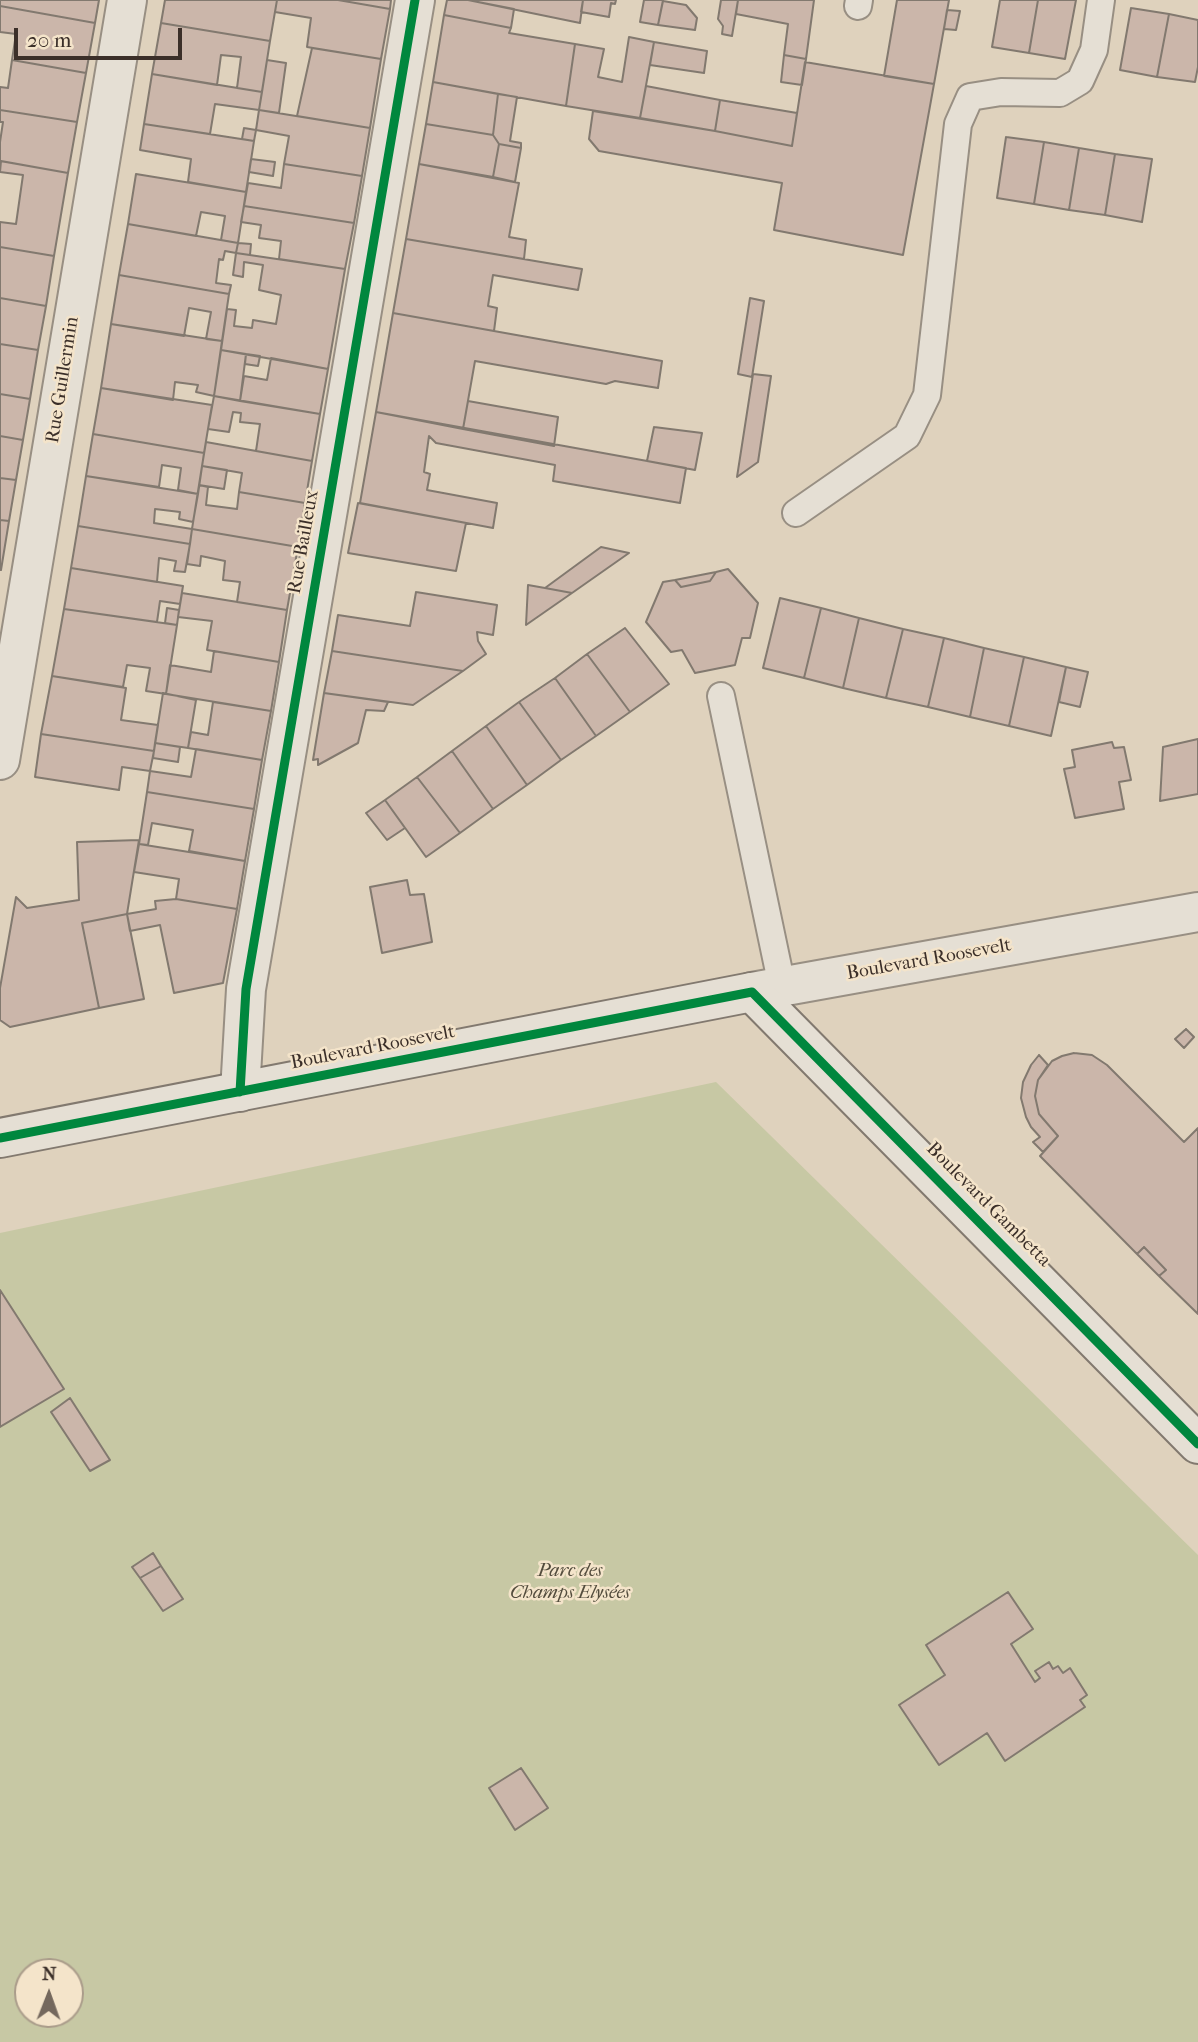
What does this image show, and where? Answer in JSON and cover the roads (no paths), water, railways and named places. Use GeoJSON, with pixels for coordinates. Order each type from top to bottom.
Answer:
{"type":"FeatureCollection","features":[{"type":"Feature","properties":{"kind":"street","name":"Rue Guillermin"},"geometry":{"type":"LineString","coordinates":[[0,760],[127,0]]}},
{"type":"Feature","properties":{"kind":"street","name":"Rue Bailleux"},"geometry":{"type":"LineString","coordinates":[[240,1092],[246,989],[415,0]]}},
{"type":"Feature","properties":{"kind":"street","name":"Boulevard Roosevelt"},"geometry":{"type":"LineString","coordinates":[[0,1138],[767,989],[1198,912]]}},
{"type":"Feature","properties":{"kind":"street","name":"Boulevard Gambetta"},"geometry":{"type":"LineString","coordinates":[[767,989],[1198,1444]]}},
{"type":"Feature","properties":{"kind":"lane"},"geometry":{"type":"LineString","coordinates":[[796,513],[907,436],[927,395],[958,124],[970,97],[1001,92],[1060,93],[1080,81],[1094,50],[1101,0]]}},
{"type":"Feature","properties":{"kind":"lane"},"geometry":{"type":"LineString","coordinates":[[721,696],[767,989]]}},
{"type":"Feature","properties":{"kind":"park label","name":"Parc des Champs Elysées"},"geometry":{"type":"Point","coordinates":[570,1582]}}]}
